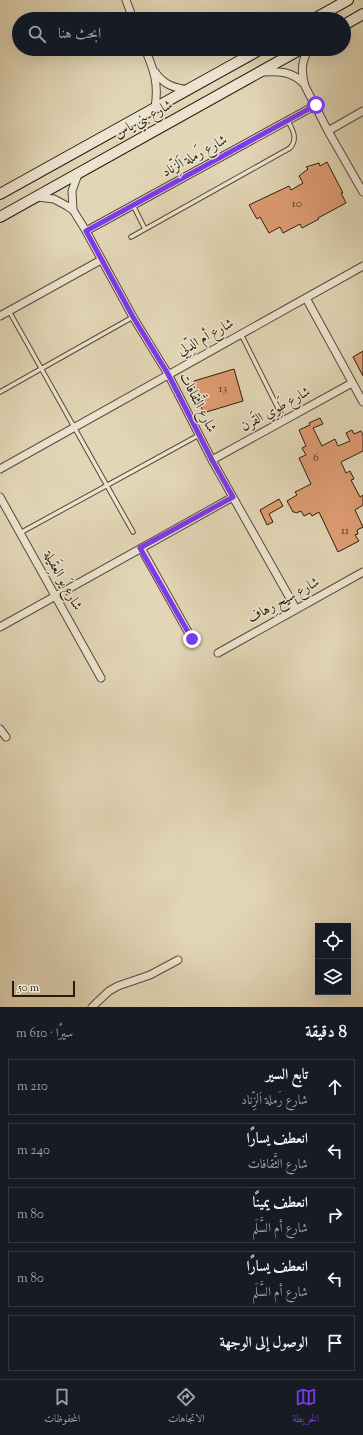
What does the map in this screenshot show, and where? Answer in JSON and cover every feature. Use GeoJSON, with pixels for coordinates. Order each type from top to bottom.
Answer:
{"type":"FeatureCollection","features":[{"type":"Feature","properties":{"kind":"main road"},"geometry":{"type":"LineString","coordinates":[[327,12],[348,0]]}},
{"type":"Feature","properties":{"kind":"main road"},"geometry":{"type":"LineString","coordinates":[[351,21],[363,14]]}},
{"type":"Feature","properties":{"kind":"main road","name":"شارع بني ياس"},"geometry":{"type":"LineString","coordinates":[[0,194],[249,56]]}},
{"type":"Feature","properties":{"kind":"main road","name":"شارع بني ياس"},"geometry":{"type":"LineString","coordinates":[[0,217],[289,56]]}},
{"type":"Feature","properties":{"kind":"street"},"geometry":{"type":"LineString","coordinates":[[126,0],[130,12]]}},
{"type":"Feature","properties":{"kind":"street"},"geometry":{"type":"LineString","coordinates":[[148,56],[153,69],[157,92],[155,107]]}},
{"type":"Feature","properties":{"kind":"street"},"geometry":{"type":"LineString","coordinates":[[306,56],[302,64],[305,86],[328,131],[363,192]]}},
{"type":"Feature","properties":{"kind":"street"},"geometry":{"type":"LineString","coordinates":[[153,69],[163,82],[171,87],[189,90]]}},
{"type":"Feature","properties":{"kind":"street"},"geometry":{"type":"LineString","coordinates":[[259,73],[280,71],[294,76],[305,86]]}},
{"type":"Feature","properties":{"kind":"street","name":"شارع رَملة اَلزِّناد"},"geometry":{"type":"LineString","coordinates":[[86,231],[316,105]]}},
{"type":"Feature","properties":{"kind":"street"},"geometry":{"type":"LineString","coordinates":[[328,131],[363,111]]}},
{"type":"Feature","properties":{"kind":"street","name":"شارع الثَّقافات"},"geometry":{"type":"LineString","coordinates":[[73,210],[72,191],[79,172]]}},
{"type":"Feature","properties":{"kind":"street","name":"شارع الثَّقافات"},"geometry":{"type":"LineString","coordinates":[[35,197],[54,199],[73,210],[133,317],[168,374],[212,460],[296,609]]}},
{"type":"Feature","properties":{"kind":"street"},"geometry":{"type":"LineString","coordinates":[[0,316],[101,260]]}},
{"type":"Feature","properties":{"kind":"street","name":"شارع أم الدِّلِي"},"geometry":{"type":"LineString","coordinates":[[0,468],[363,266]]}},
{"type":"Feature","properties":{"kind":"street"},"geometry":{"type":"LineString","coordinates":[[306,298],[363,402]]}},
{"type":"Feature","properties":{"kind":"street","name":"شارع طَوِي القَرن"},"geometry":{"type":"LineString","coordinates":[[212,460],[352,383]]}},
{"type":"Feature","properties":{"kind":"street","name":"شارع يَو العِقَيلة"},"geometry":{"type":"LineString","coordinates":[[0,497],[101,678]]}},
{"type":"Feature","properties":{"kind":"street"},"geometry":{"type":"LineString","coordinates":[[0,627],[233,497]]}},
{"type":"Feature","properties":{"kind":"street"},"geometry":{"type":"LineString","coordinates":[[140,548],[192,639]]}},
{"type":"Feature","properties":{"kind":"street","name":"شارع سيح رِهاف"},"geometry":{"type":"LineString","coordinates":[[218,653],[363,572]]}},
{"type":"Feature","properties":{"kind":"street"},"geometry":{"type":"LineString","coordinates":[[0,729],[6,737]]}},
{"type":"Feature","properties":{"kind":"street"},"geometry":{"type":"LineString","coordinates":[[92,1007],[109,991],[118,986],[150,975],[178,960]]}},
{"type":"Feature","properties":{"kind":"lane"},"geometry":{"type":"LineString","coordinates":[[131,236],[290,148],[295,138],[288,120]]}},
{"type":"Feature","properties":{"kind":"lane"},"geometry":{"type":"LineString","coordinates":[[133,206],[145,229]]}},
{"type":"Feature","properties":{"kind":"lane"},"geometry":{"type":"LineString","coordinates":[[9,311],[133,532]]}},
{"type":"Feature","properties":{"kind":"lane"},"geometry":{"type":"LineString","coordinates":[[0,392],[133,317]]}},
{"type":"Feature","properties":{"kind":"lane"},"geometry":{"type":"LineString","coordinates":[[241,333],[285,420]]}},
{"type":"Feature","properties":{"kind":"lane"},"geometry":{"type":"LineString","coordinates":[[20,533],[199,435]]}},
{"type":"Feature","properties":{"kind":"building"},"geometry":{"type":"Polygon","coordinates":[[[327,162],[343,193],[341,193],[346,203],[302,228],[300,224],[283,233],[280,227],[269,233],[260,217],[257,219],[249,205],[289,186],[291,190],[303,183],[299,176],[308,169],[306,167],[319,163],[320,166],[327,162]]]}},
{"type":"Feature","properties":{"kind":"building"},"geometry":{"type":"Polygon","coordinates":[[[363,351],[363,376],[353,357],[363,351]]]}},
{"type":"Feature","properties":{"kind":"building"},"geometry":{"type":"Polygon","coordinates":[[[234,369],[243,401],[203,413],[194,381],[234,369]]]}},
{"type":"Feature","properties":{"kind":"building"},"geometry":{"type":"Polygon","coordinates":[[[320,418],[323,424],[313,428],[322,446],[335,439],[338,446],[350,441],[346,433],[352,430],[354,434],[361,431],[363,435],[363,451],[341,462],[346,473],[350,471],[354,479],[351,480],[360,497],[363,495],[363,505],[355,510],[363,527],[357,530],[358,534],[355,535],[359,541],[338,552],[319,512],[312,516],[310,513],[304,516],[301,511],[296,513],[293,512],[287,501],[297,495],[295,492],[311,484],[299,458],[306,455],[302,448],[306,446],[299,430],[320,418]]]}},
{"type":"Feature","properties":{"kind":"building"},"geometry":{"type":"Polygon","coordinates":[[[279,499],[283,506],[269,514],[273,522],[267,525],[260,510],[279,499]]]}},
{"type":"Feature","properties":{"kind":"route"},"geometry":{"type":"LineString","coordinates":[[192,639],[140,548],[233,497],[212,460],[168,374],[133,317],[86,231],[316,105]]}}]}
